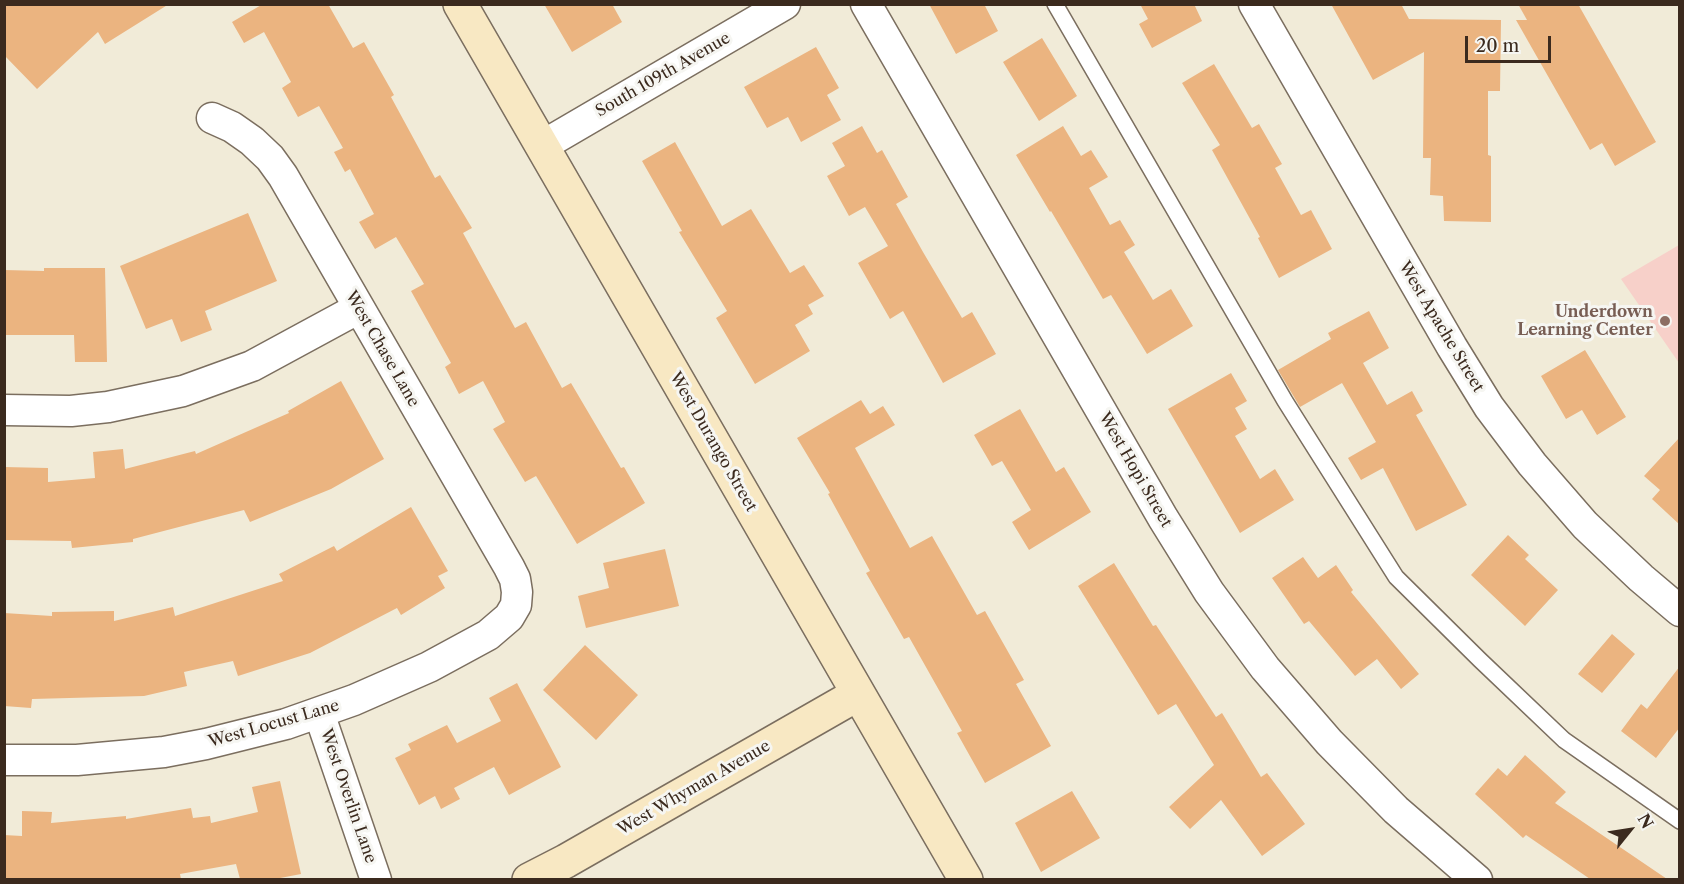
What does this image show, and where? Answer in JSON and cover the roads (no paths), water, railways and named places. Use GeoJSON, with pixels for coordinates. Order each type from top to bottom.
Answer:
{"type":"FeatureCollection","features":[{"type":"Feature","properties":{"kind":"street","name":"West Durango Street"},"geometry":{"type":"LineString","coordinates":[[460,4],[966,879]]}},
{"type":"Feature","properties":{"kind":"street","name":"South 109th Avenue"},"geometry":{"type":"LineString","coordinates":[[542,146],[785,4]]}},
{"type":"Feature","properties":{"kind":"street","name":"West Hopi Street"},"geometry":{"type":"LineString","coordinates":[[866,4],[1162,518],[1209,592],[1265,668],[1329,742],[1396,810],[1477,879]]}},
{"type":"Feature","properties":{"kind":"street","name":"West Apache Street"},"geometry":{"type":"LineString","coordinates":[[1254,4],[1489,407],[1532,464],[1585,525],[1634,572],[1680,611]]}},
{"type":"Feature","properties":{"kind":"street","name":"West Chase Lane"},"geometry":{"type":"LineString","coordinates":[[212,118],[252,141],[270,158],[283,176],[509,567],[515,579],[516,605]]}},
{"type":"Feature","properties":{"kind":"street"},"geometry":{"type":"LineString","coordinates":[[4,410],[71,411],[108,407],[183,391],[252,366],[359,308]]}},
{"type":"Feature","properties":{"kind":"street","name":"West Locust Lane"},"geometry":{"type":"LineString","coordinates":[[4,760],[77,760],[164,752],[250,734],[319,713],[429,667],[500,627],[516,605]]}},
{"type":"Feature","properties":{"kind":"street","name":"West Whyman Avenue"},"geometry":{"type":"LineString","coordinates":[[529,879],[566,861],[858,694]]}},
{"type":"Feature","properties":{"kind":"street","name":"West Overlin Lane"},"geometry":{"type":"LineString","coordinates":[[319,713],[376,879]]}},
{"type":"Feature","properties":{"kind":"lane"},"geometry":{"type":"LineString","coordinates":[[1055,4],[1285,401],[1395,577],[1564,740],[1680,820]]}},
{"type":"Feature","properties":{"kind":"place","name":"Underdown Learning Center"},"geometry":{"type":"Point","coordinates":[1665,321]}}]}
